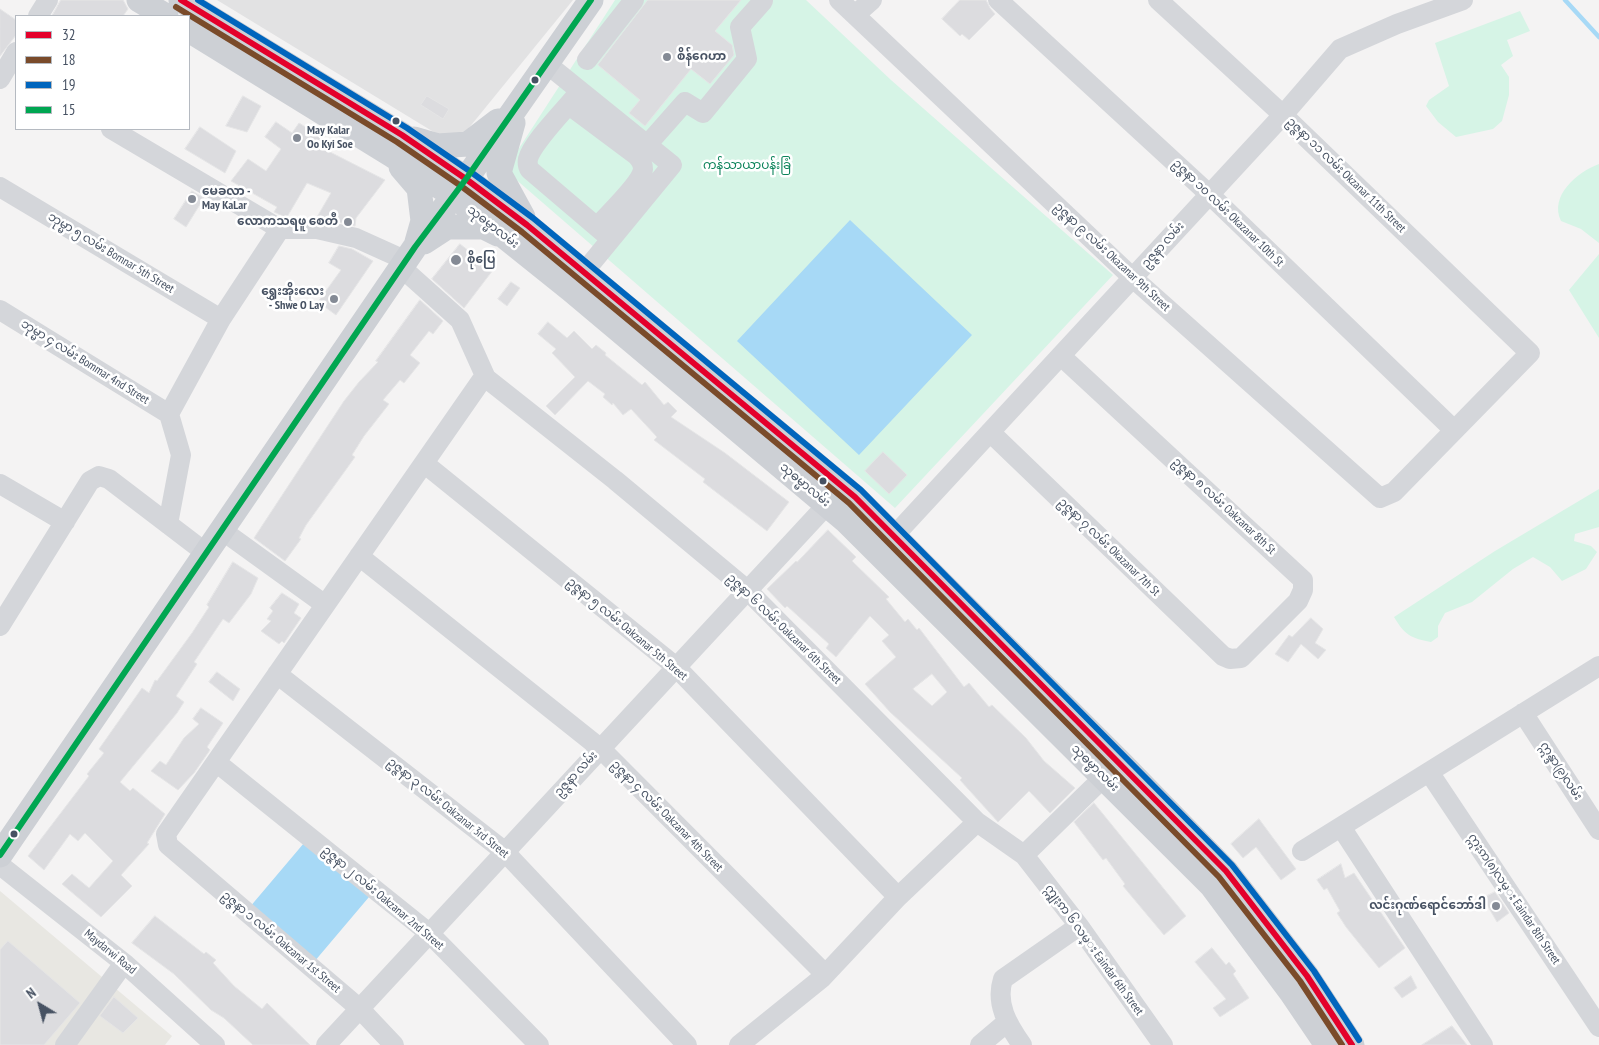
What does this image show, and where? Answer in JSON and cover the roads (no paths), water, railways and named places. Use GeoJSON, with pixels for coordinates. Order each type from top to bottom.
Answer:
{"type":"FeatureCollection","features":[{"type":"Feature","properties":{"kind":"main road"},"geometry":{"type":"LineString","coordinates":[[140,0],[164,15]]}},
{"type":"Feature","properties":{"kind":"main road","name":"သုဓမ္မာလမ်း"},"geometry":{"type":"LineString","coordinates":[[182,0],[460,187],[520,234],[836,495],[894,536],[1226,871],[1307,976],[1352,1045]]}},
{"type":"Feature","properties":{"kind":"main road"},"geometry":{"type":"LineString","coordinates":[[0,855],[408,259],[518,106],[591,0]]}},
{"type":"Feature","properties":{"kind":"main road","name":"သုဓမ္မာလမ်း"},"geometry":{"type":"LineString","coordinates":[[190,31],[397,145]]}},
{"type":"Feature","properties":{"kind":"main road"},"geometry":{"type":"LineString","coordinates":[[408,259],[423,221],[418,188],[397,145],[438,146],[468,144],[518,106]]}},
{"type":"Feature","properties":{"kind":"main road"},"geometry":{"type":"LineString","coordinates":[[518,106],[499,173],[520,234]]}},
{"type":"Feature","properties":{"kind":"main road"},"geometry":{"type":"LineString","coordinates":[[408,259],[446,227],[484,227],[520,234]]}},
{"type":"Feature","properties":{"kind":"main road","name":"သုဓမ္မာလမ်း"},"geometry":{"type":"LineString","coordinates":[[836,495],[1104,777],[1212,886],[1291,992],[1326,1045]]}},
{"type":"Feature","properties":{"kind":"street"},"geometry":{"type":"LineString","coordinates":[[39,15],[48,0]]}},
{"type":"Feature","properties":{"kind":"street"},"geometry":{"type":"LineString","coordinates":[[586,60],[634,0]]}},
{"type":"Feature","properties":{"kind":"street"},"geometry":{"type":"LineString","coordinates":[[647,145],[685,102],[703,113],[747,59],[740,27],[763,1],[761,0]]}},
{"type":"Feature","properties":{"kind":"street","name":"ဥဇ္ဇနာ ၉ လမ်း Okazanar 9th Street"},"geometry":{"type":"LineString","coordinates":[[839,0],[1134,278],[1380,498],[1394,492],[1454,430]]}},
{"type":"Feature","properties":{"kind":"street"},"geometry":{"type":"LineString","coordinates":[[855,15],[872,0]]}},
{"type":"Feature","properties":{"kind":"street","name":"ဥဇ္ဇနာ ၁၀ လမ်း Okazanar 10th St"},"geometry":{"type":"LineString","coordinates":[[998,0],[1209,194],[1454,430]]}},
{"type":"Feature","properties":{"kind":"street","name":"ဥဇ္ဇနာ ၁၁ လမ်း Okzanar 11th Street"},"geometry":{"type":"LineString","coordinates":[[1158,0],[1283,115],[1530,353],[1454,430]]}},
{"type":"Feature","properties":{"kind":"street","name":"ဥဇ္ဇနာ လမ်း"},"geometry":{"type":"LineString","coordinates":[[894,536],[1134,278],[1283,115],[1340,49],[1396,24],[1463,0]]}},
{"type":"Feature","properties":{"kind":"street"},"geometry":{"type":"LineString","coordinates":[[547,64],[575,98],[642,161],[643,168],[638,180],[604,233],[577,281]]}},
{"type":"Feature","properties":{"kind":"street"},"geometry":{"type":"LineString","coordinates":[[575,98],[647,145],[672,165],[604,233]]}},
{"type":"Feature","properties":{"kind":"street"},"geometry":{"type":"LineString","coordinates":[[575,98],[536,145],[528,158],[527,165],[530,170],[604,233]]}},
{"type":"Feature","properties":{"kind":"street"},"geometry":{"type":"LineString","coordinates":[[113,130],[280,229],[317,229],[356,238],[408,259],[460,320],[486,378],[481,381],[425,464],[324,604],[216,762]]}},
{"type":"Feature","properties":{"kind":"street","name":"ဘုမ္မာ ၅ လမ်း Bomnar 5th Street"},"geometry":{"type":"LineString","coordinates":[[0,187],[221,319]]}},
{"type":"Feature","properties":{"kind":"street"},"geometry":{"type":"LineString","coordinates":[[168,524],[181,455],[170,414],[221,319],[280,229]]}},
{"type":"Feature","properties":{"kind":"street","name":"ဘုမ္မာ ၄ လမ်း Bommar 4nd Street"},"geometry":{"type":"LineString","coordinates":[[0,310],[170,414]]}},
{"type":"Feature","properties":{"kind":"street","name":"ဥဇ္ဇနာ ၈ လမ်း Oakzanar 8th St"},"geometry":{"type":"LineString","coordinates":[[1061,356],[1303,580],[1303,590],[1298,601],[1241,658],[1230,659]]}},
{"type":"Feature","properties":{"kind":"street","name":"ဥဇ္ဇနာ ၆ လမ်း Oakzanar 6th Street"},"geometry":{"type":"LineString","coordinates":[[486,378],[615,480],[746,589],[978,822],[1024,856]]}},
{"type":"Feature","properties":{"kind":"street","name":"ဥဇ္ဇနာ ၇ လမ်း Okazanar 7th St"},"geometry":{"type":"LineString","coordinates":[[990,432],[1223,656],[1230,659]]}},
{"type":"Feature","properties":{"kind":"street","name":"ဥဇ္ဇနာ ၅ လမ်း Oakzanar 5th Street"},"geometry":{"type":"LineString","coordinates":[[425,464],[675,666],[898,897]]}},
{"type":"Feature","properties":{"kind":"street"},"geometry":{"type":"LineString","coordinates":[[3,616],[90,481],[99,476],[109,479],[206,553]]}},
{"type":"Feature","properties":{"kind":"street"},"geometry":{"type":"LineString","coordinates":[[0,484],[65,522]]}},
{"type":"Feature","properties":{"kind":"street","name":"ဥဇ္ဇနာ လမ်း"},"geometry":{"type":"LineString","coordinates":[[326,1045],[428,932],[746,589],[836,495]]}},
{"type":"Feature","properties":{"kind":"street"},"geometry":{"type":"LineString","coordinates":[[223,531],[324,604]]}},
{"type":"Feature","properties":{"kind":"street","name":"ဥဇ္ဇနာ ၄ လမ်း Oakzanar 4th Street"},"geometry":{"type":"LineString","coordinates":[[359,556],[600,748],[825,974]]}},
{"type":"Feature","properties":{"kind":"street"},"geometry":{"type":"LineString","coordinates":[[1302,851],[1599,666]]}},
{"type":"Feature","properties":{"kind":"street","name":"ဥဇ္ဇနာ ၃ လမ်း Oakzanar 3rd Street"},"geometry":{"type":"LineString","coordinates":[[277,674],[504,851],[687,1045]]}},
{"type":"Feature","properties":{"kind":"street","name":"ဣန္ဒာ(၉)လမ်း"},"geometry":{"type":"LineString","coordinates":[[1523,713],[1599,830]]}},
{"type":"Feature","properties":{"kind":"street","name":"ဥဇ္ဇနာ ၁ လမ်း Oakzanar 1st Street"},"geometry":{"type":"LineString","coordinates":[[216,762],[166,834],[168,845],[359,1008],[394,1045]]}},
{"type":"Feature","properties":{"kind":"street","name":"ဥဇ္ဇနာ ၂ လမ်း Oakzanar 2nd Street"},"geometry":{"type":"LineString","coordinates":[[216,762],[428,932],[539,1045]]}},
{"type":"Feature","properties":{"kind":"street","name":"ဣႏၵာ(၈)လမ္း Eaindar 8th Street"},"geometry":{"type":"LineString","coordinates":[[1429,772],[1599,1027]]}},
{"type":"Feature","properties":{"kind":"street"},"geometry":{"type":"LineString","coordinates":[[1024,856],[1104,777]]}},
{"type":"Feature","properties":{"kind":"street"},"geometry":{"type":"LineString","coordinates":[[739,1045],[825,974],[898,897],[978,822]]}},
{"type":"Feature","properties":{"kind":"street"},"geometry":{"type":"LineString","coordinates":[[1341,827],[1483,1045]]}},
{"type":"Feature","properties":{"kind":"street","name":"ဣျႏၵာ ၆ လမ္း Eaindar 6th Street"},"geometry":{"type":"LineString","coordinates":[[1024,856],[1079,926],[1163,1045]]}},
{"type":"Feature","properties":{"kind":"street","name":"Maydarwi Road"},"geometry":{"type":"LineString","coordinates":[[0,865],[124,963],[214,1045]]}},
{"type":"Feature","properties":{"kind":"street"},"geometry":{"type":"LineString","coordinates":[[1022,1045],[1006,1024],[999,992],[1004,980],[1079,926]]}},
{"type":"Feature","properties":{"kind":"street"},"geometry":{"type":"LineString","coordinates":[[65,1045],[124,963]]}},
{"type":"Feature","properties":{"kind":"street"},"geometry":{"type":"LineString","coordinates":[[980,1045],[1006,1024]]}},
{"type":"Feature","properties":{"kind":"water"},"geometry":{"type":"Polygon","coordinates":[[[850,220],[972,335],[859,455],[737,341],[850,220]]]}},
{"type":"Feature","properties":{"kind":"water"},"geometry":{"type":"Polygon","coordinates":[[[304,843],[369,897],[314,962],[249,908],[304,843]]]}},
{"type":"Feature","properties":{"kind":"waterway"},"geometry":{"type":"LineString","coordinates":[[1565,0],[1599,37]]}},
{"type":"Feature","properties":{"kind":"place","name":"စိန်ဂေဟာ"},"geometry":{"type":"Point","coordinates":[667,57]}},
{"type":"Feature","properties":{"kind":"place","name":"May Kalar Oo Kyi Soe"},"geometry":{"type":"Point","coordinates":[297,138]}},
{"type":"Feature","properties":{"kind":"place","name":"မေခလာ - May KaLar"},"geometry":{"type":"Point","coordinates":[192,199]}},
{"type":"Feature","properties":{"kind":"place","name":"လောကသရဖူ စေတီ"},"geometry":{"type":"Point","coordinates":[348,222]}},
{"type":"Feature","properties":{"kind":"place","name":"စိုပြေ"},"geometry":{"type":"Point","coordinates":[456,260]}},
{"type":"Feature","properties":{"kind":"place","name":"ရွှေးအိုးလေး - Shwe O Lay"},"geometry":{"type":"Point","coordinates":[334,299]}},
{"type":"Feature","properties":{"kind":"place","name":"လင်းဂုဏ်ရောင်ဘော်ဒါ"},"geometry":{"type":"Point","coordinates":[1496,906]}},
{"type":"Feature","properties":{"kind":"park label","name":"ကန်သာယာပန်းခြံ"},"geometry":{"type":"Point","coordinates":[747,166]}}]}
